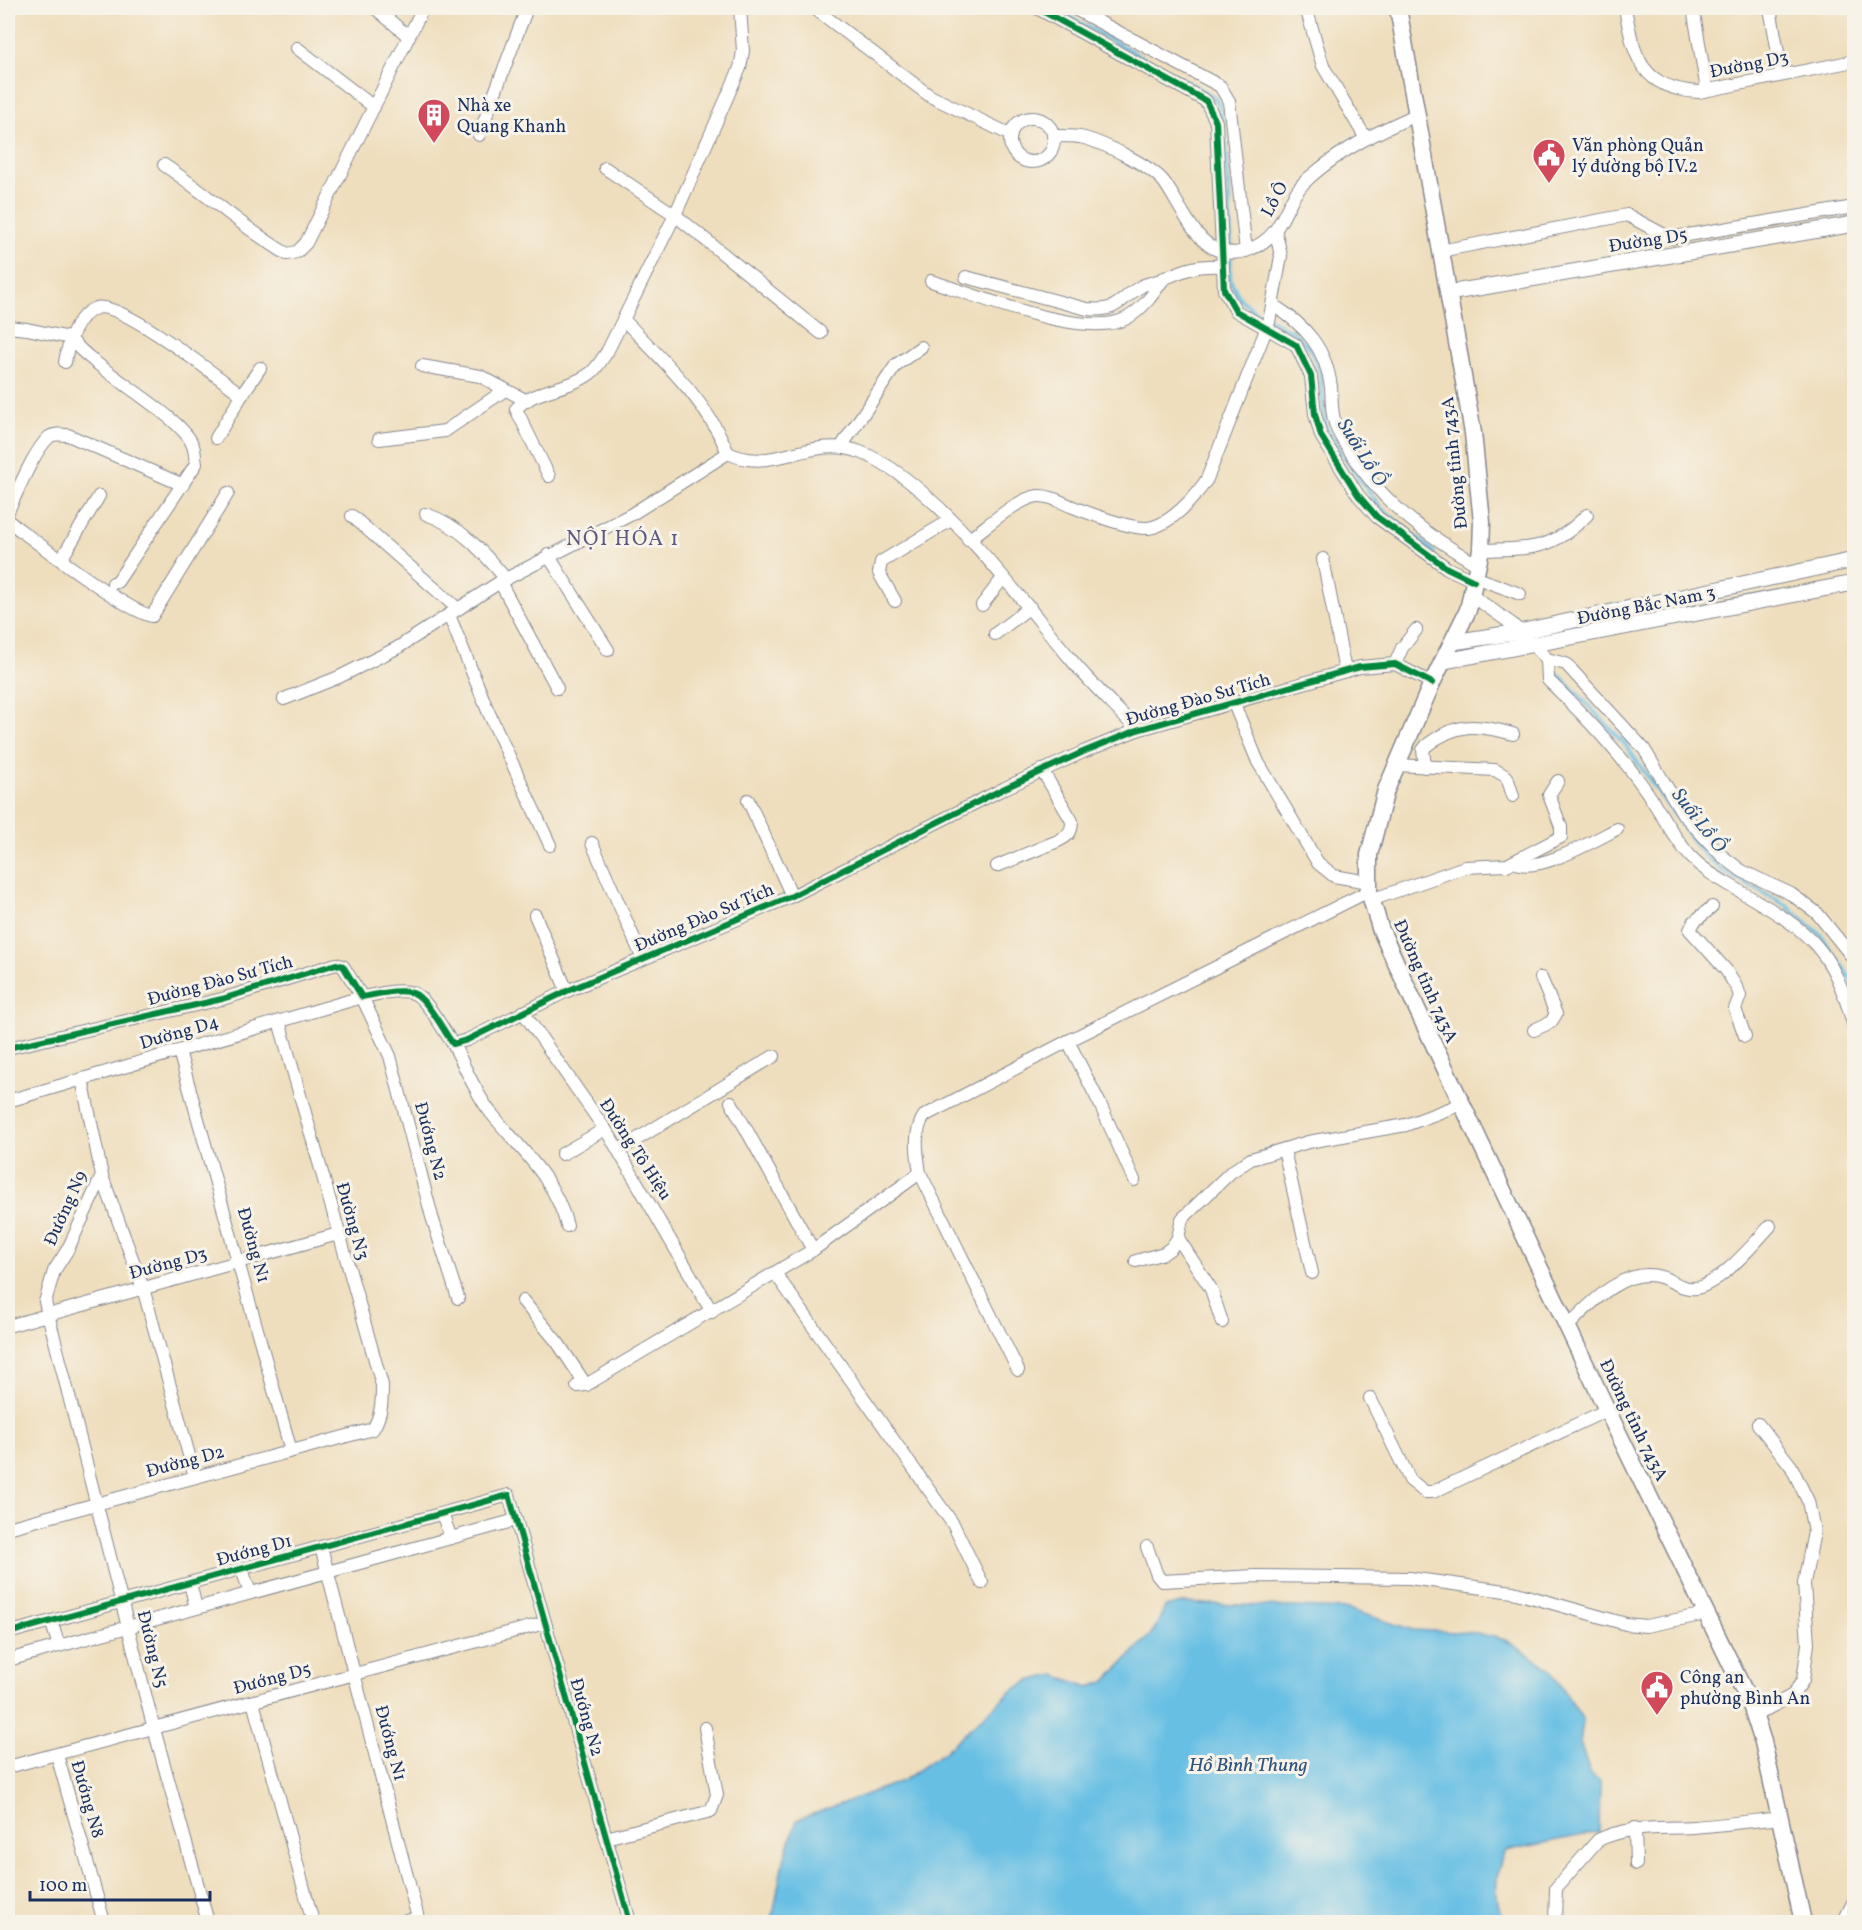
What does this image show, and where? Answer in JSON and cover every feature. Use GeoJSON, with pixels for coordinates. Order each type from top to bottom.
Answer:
{"type":"FeatureCollection","features":[{"type":"Feature","properties":{"kind":"main road","name":"Đường tỉnh 743A"},"geometry":{"type":"LineString","coordinates":[[1398,8],[1476,451],[1476,574],[1468,610],[1445,661],[1432,683],[1396,765],[1377,824],[1370,855],[1369,891],[1380,928],[1462,1104],[1606,1410],[1754,1716],[1781,1818],[1803,1923]]}},
{"type":"Feature","properties":{"kind":"street"},"geometry":{"type":"LineString","coordinates":[[375,8],[408,36]]}},
{"type":"Feature","properties":{"kind":"street"},"geometry":{"type":"LineString","coordinates":[[164,165],[198,188],[211,202],[274,247],[287,254],[297,252],[306,243],[423,8]]}},
{"type":"Feature","properties":{"kind":"street"},"geometry":{"type":"LineString","coordinates":[[479,135],[527,8]]}},
{"type":"Feature","properties":{"kind":"street"},"geometry":{"type":"LineString","coordinates":[[549,476],[516,413],[516,408],[527,401],[578,381],[593,371],[607,352],[675,215],[740,68],[743,51],[740,8]]}},
{"type":"Feature","properties":{"kind":"street"},"geometry":{"type":"LineString","coordinates":[[814,8],[930,96],[1011,135]]}},
{"type":"Feature","properties":{"kind":"street"},"geometry":{"type":"LineString","coordinates":[[1037,8],[1206,101],[1216,122],[1234,252]]}},
{"type":"Feature","properties":{"kind":"street"},"geometry":{"type":"LineString","coordinates":[[966,277],[1087,309],[1105,311],[1118,306],[1140,287],[1180,270],[1199,265],[1221,266],[1234,252],[1229,100],[1225,91],[1220,86],[1073,8]]}},
{"type":"Feature","properties":{"kind":"street"},"geometry":{"type":"LineString","coordinates":[[1306,8],[1323,66],[1342,102],[1365,137]]}},
{"type":"Feature","properties":{"kind":"street","name":"Đường D3"},"geometry":{"type":"LineString","coordinates":[[1624,8],[1633,52],[1652,80],[1682,91],[1707,90],[1854,61]]}},
{"type":"Feature","properties":{"kind":"street"},"geometry":{"type":"LineString","coordinates":[[1693,8],[1707,90]]}},
{"type":"Feature","properties":{"kind":"street"},"geometry":{"type":"LineString","coordinates":[[1770,8],[1782,75]]}},
{"type":"Feature","properties":{"kind":"street"},"geometry":{"type":"LineString","coordinates":[[297,48],[374,107]]}},
{"type":"Feature","properties":{"kind":"street","name":"Lồ Ô"},"geometry":{"type":"LineString","coordinates":[[1234,252],[1276,232],[1291,199],[1307,178],[1365,137],[1416,115]]}},
{"type":"Feature","properties":{"kind":"street"},"geometry":{"type":"LineString","coordinates":[[1030,118],[1044,122],[1053,136],[1049,153],[1044,159],[1030,162],[1017,157],[1013,151],[1011,135],[1017,124],[1030,118]]}},
{"type":"Feature","properties":{"kind":"street"},"geometry":{"type":"LineString","coordinates":[[1053,136],[1083,138],[1147,169],[1162,180],[1205,244],[1234,252]]}},
{"type":"Feature","properties":{"kind":"street"},"geometry":{"type":"LineString","coordinates":[[605,168],[675,215],[821,333]]}},
{"type":"Feature","properties":{"kind":"street"},"geometry":{"type":"LineString","coordinates":[[1440,251],[1627,215],[1670,238],[1854,207]]}},
{"type":"Feature","properties":{"kind":"street","name":"Đường D5"},"geometry":{"type":"LineString","coordinates":[[1448,293],[1854,224]]}},
{"type":"Feature","properties":{"kind":"street"},"geometry":{"type":"LineString","coordinates":[[968,540],[1013,508],[1036,496],[1045,496],[1091,514],[1141,527],[1157,525],[1167,519],[1201,489],[1207,479],[1270,317],[1281,256],[1276,232]]}},
{"type":"Feature","properties":{"kind":"street"},"geometry":{"type":"LineString","coordinates":[[1221,266],[1224,290],[1236,311],[1270,317],[1307,330],[1319,347],[1328,367],[1315,414],[1321,436],[1358,495],[1377,517],[1428,555],[1520,594]]}},
{"type":"Feature","properties":{"kind":"street"},"geometry":{"type":"LineString","coordinates":[[931,281],[1078,325],[1106,324],[1126,319],[1149,299],[1164,278]]}},
{"type":"Feature","properties":{"kind":"street"},"geometry":{"type":"LineString","coordinates":[[65,362],[69,338],[88,312],[97,307],[109,307],[124,313],[242,395]]}},
{"type":"Feature","properties":{"kind":"street"},"geometry":{"type":"LineString","coordinates":[[1270,317],[1296,345],[1323,386],[1335,424],[1354,458],[1394,508],[1476,574],[1519,632],[1547,659],[1566,664],[1644,749],[1683,814],[1701,836],[1742,871],[1791,894],[1817,913],[1854,959]]}},
{"type":"Feature","properties":{"kind":"street"},"geometry":{"type":"LineString","coordinates":[[623,319],[685,384],[720,433],[728,453],[755,462],[814,447],[841,447],[873,458],[902,476],[951,520],[1030,608],[1071,659],[1137,730]]}},
{"type":"Feature","properties":{"kind":"street"},"geometry":{"type":"LineString","coordinates":[[8,327],[27,328],[69,338],[82,354],[178,425],[193,444],[196,464],[117,582],[113,583]]}},
{"type":"Feature","properties":{"kind":"street"},"geometry":{"type":"LineString","coordinates":[[841,447],[896,365],[921,347]]}},
{"type":"Feature","properties":{"kind":"street"},"geometry":{"type":"LineString","coordinates":[[422,366],[469,373],[527,401]]}},
{"type":"Feature","properties":{"kind":"street"},"geometry":{"type":"LineString","coordinates":[[216,438],[260,368]]}},
{"type":"Feature","properties":{"kind":"street"},"geometry":{"type":"LineString","coordinates":[[379,439],[445,431],[505,390]]}},
{"type":"Feature","properties":{"kind":"street"},"geometry":{"type":"LineString","coordinates":[[8,512],[39,452],[50,436],[55,435],[73,437],[183,484]]}},
{"type":"Feature","properties":{"kind":"street"},"geometry":{"type":"LineString","coordinates":[[284,699],[339,677],[397,648],[503,580],[632,514],[728,453]]}},
{"type":"Feature","properties":{"kind":"street"},"geometry":{"type":"LineString","coordinates":[[8,521],[142,613],[152,616],[228,493]]}},
{"type":"Feature","properties":{"kind":"street"},"geometry":{"type":"LineString","coordinates":[[62,558],[99,496]]}},
{"type":"Feature","properties":{"kind":"street"},"geometry":{"type":"LineString","coordinates":[[426,514],[441,519],[474,542],[503,580],[556,688]]}},
{"type":"Feature","properties":{"kind":"street"},"geometry":{"type":"LineString","coordinates":[[1476,574],[1567,535],[1587,515]]}},
{"type":"Feature","properties":{"kind":"street"},"geometry":{"type":"LineString","coordinates":[[352,516],[453,612],[488,711],[550,845]]}},
{"type":"Feature","properties":{"kind":"street"},"geometry":{"type":"LineString","coordinates":[[895,601],[879,573],[881,562],[951,520]]}},
{"type":"Feature","properties":{"kind":"street"},"geometry":{"type":"LineString","coordinates":[[548,555],[608,650]]}},
{"type":"Feature","properties":{"kind":"street"},"geometry":{"type":"LineString","coordinates":[[1323,559],[1345,671]]}},
{"type":"Feature","properties":{"kind":"street","name":"Đường Bắc Nam 3"},"geometry":{"type":"LineString","coordinates":[[1454,642],[1519,632],[1854,560]]}},
{"type":"Feature","properties":{"kind":"street"},"geometry":{"type":"LineString","coordinates":[[982,605],[1003,578]]}},
{"type":"Feature","properties":{"kind":"street","name":"Đường Bắc Nam 3"},"geometry":{"type":"LineString","coordinates":[[1445,661],[1534,646],[1854,583]]}},
{"type":"Feature","properties":{"kind":"street"},"geometry":{"type":"LineString","coordinates":[[995,634],[1030,608]]}},
{"type":"Feature","properties":{"kind":"street"},"geometry":{"type":"LineString","coordinates":[[1416,630],[1402,648],[1395,664],[1432,683]]}},
{"type":"Feature","properties":{"kind":"street"},"geometry":{"type":"LineString","coordinates":[[1547,659],[1548,680],[1607,738],[1644,786],[1672,832],[1690,856],[1706,872],[1786,918],[1810,936],[1836,972],[1854,1027]]}},
{"type":"Feature","properties":{"kind":"street","name":"Đường Đào Sư Tích"},"geometry":{"type":"LineString","coordinates":[[453,1044],[467,1040],[567,991],[792,896],[1042,770],[1137,730],[1345,671],[1377,664],[1395,664]]}},
{"type":"Feature","properties":{"kind":"street"},"geometry":{"type":"LineString","coordinates":[[1234,704],[1258,762],[1318,863],[1334,876],[1369,891]]}},
{"type":"Feature","properties":{"kind":"street"},"geometry":{"type":"LineString","coordinates":[[1425,766],[1426,746],[1451,730],[1469,727],[1493,728],[1513,734]]}},
{"type":"Feature","properties":{"kind":"street"},"geometry":{"type":"LineString","coordinates":[[1396,765],[1503,772],[1513,796]]}},
{"type":"Feature","properties":{"kind":"street"},"geometry":{"type":"LineString","coordinates":[[997,866],[1068,837],[1072,830],[1072,821],[1042,770]]}},
{"type":"Feature","properties":{"kind":"street"},"geometry":{"type":"LineString","coordinates":[[1558,781],[1549,795],[1562,827],[1561,837],[1573,850]]}},
{"type":"Feature","properties":{"kind":"street"},"geometry":{"type":"LineString","coordinates":[[748,800],[792,896]]}},
{"type":"Feature","properties":{"kind":"street"},"geometry":{"type":"LineString","coordinates":[[1515,862],[1524,867],[1542,863],[1617,830]]}},
{"type":"Feature","properties":{"kind":"street"},"geometry":{"type":"LineString","coordinates":[[1018,1370],[920,1173],[916,1141],[918,1126],[924,1116],[1068,1041],[1369,891],[1465,867],[1507,866],[1561,837]]}},
{"type":"Feature","properties":{"kind":"street"},"geometry":{"type":"LineString","coordinates":[[592,843],[643,959]]}},
{"type":"Feature","properties":{"kind":"street"},"geometry":{"type":"LineString","coordinates":[[1712,907],[1694,922],[1690,930],[1726,970],[1738,990],[1739,1001],[1735,1009],[1745,1036]]}},
{"type":"Feature","properties":{"kind":"street"},"geometry":{"type":"LineString","coordinates":[[535,915],[567,991]]}},
{"type":"Feature","properties":{"kind":"street","name":"Đường Đào Sư Tích"},"geometry":{"type":"LineString","coordinates":[[8,1048],[222,999],[330,965],[343,966],[362,997]]}},
{"type":"Feature","properties":{"kind":"street"},"geometry":{"type":"LineString","coordinates":[[1533,1030],[1551,1022],[1556,1014],[1541,978]]}},
{"type":"Feature","properties":{"kind":"street"},"geometry":{"type":"LineString","coordinates":[[362,997],[402,992],[414,993],[422,1000],[453,1044],[489,1111],[547,1179],[562,1207],[567,1226]]}},
{"type":"Feature","properties":{"kind":"street","name":"Dường D4"},"geometry":{"type":"LineString","coordinates":[[8,1101],[362,997]]}},
{"type":"Feature","properties":{"kind":"street","name":"Đướng N2"},"geometry":{"type":"LineString","coordinates":[[362,997],[390,1056],[432,1217],[458,1298]]}},
{"type":"Feature","properties":{"kind":"street","name":"Đường Tô Hiệu"},"geometry":{"type":"LineString","coordinates":[[523,1012],[619,1150],[712,1312]]}},
{"type":"Feature","properties":{"kind":"street","name":"Đường N3"},"geometry":{"type":"LineString","coordinates":[[279,1021],[382,1385],[382,1408],[373,1429]]}},
{"type":"Feature","properties":{"kind":"street"},"geometry":{"type":"LineString","coordinates":[[1068,1041],[1100,1104],[1134,1180]]}},
{"type":"Feature","properties":{"kind":"street","name":"Đường N1"},"geometry":{"type":"LineString","coordinates":[[179,1050],[291,1451]]}},
{"type":"Feature","properties":{"kind":"street"},"geometry":{"type":"LineString","coordinates":[[619,1150],[774,1056]]}},
{"type":"Feature","properties":{"kind":"street","name":"Đường N9"},"geometry":{"type":"LineString","coordinates":[[47,1315],[45,1302],[50,1281],[102,1176],[82,1079]]}},
{"type":"Feature","properties":{"kind":"street"},"geometry":{"type":"LineString","coordinates":[[731,1102],[813,1250]]}},
{"type":"Feature","properties":{"kind":"street"},"geometry":{"type":"LineString","coordinates":[[1136,1261],[1164,1253],[1178,1238],[1182,1220],[1231,1172],[1251,1159],[1308,1142],[1406,1125],[1462,1104]]}},
{"type":"Feature","properties":{"kind":"street"},"geometry":{"type":"LineString","coordinates":[[562,1154],[605,1129]]}},
{"type":"Feature","properties":{"kind":"street"},"geometry":{"type":"LineString","coordinates":[[1284,1150],[1312,1273]]}},
{"type":"Feature","properties":{"kind":"street"},"geometry":{"type":"LineString","coordinates":[[523,1301],[558,1343],[582,1385],[712,1312],[813,1250],[920,1173]]}},
{"type":"Feature","properties":{"kind":"street"},"geometry":{"type":"LineString","coordinates":[[102,1176],[144,1288],[195,1477]]}},
{"type":"Feature","properties":{"kind":"street"},"geometry":{"type":"LineString","coordinates":[[1567,1327],[1602,1293],[1623,1282],[1643,1276],[1660,1277],[1686,1288],[1705,1285],[1745,1252],[1770,1226]]}},
{"type":"Feature","properties":{"kind":"street","name":"Đường D3"},"geometry":{"type":"LineString","coordinates":[[8,1326],[338,1234]]}},
{"type":"Feature","properties":{"kind":"street"},"geometry":{"type":"LineString","coordinates":[[1178,1238],[1211,1289],[1222,1322]]}},
{"type":"Feature","properties":{"kind":"street"},"geometry":{"type":"LineString","coordinates":[[775,1273],[953,1524],[982,1584]]}},
{"type":"Feature","properties":{"kind":"street","name":"Đường N5"},"geometry":{"type":"LineString","coordinates":[[47,1315],[154,1729],[208,1923]]}},
{"type":"Feature","properties":{"kind":"street"},"geometry":{"type":"LineString","coordinates":[[1370,1398],[1410,1480],[1425,1492],[1433,1492],[1606,1410]]}},
{"type":"Feature","properties":{"kind":"street"},"geometry":{"type":"LineString","coordinates":[[1754,1716],[1793,1695],[1803,1680],[1808,1644],[1804,1583],[1814,1532],[1808,1501],[1791,1466],[1758,1424]]}},
{"type":"Feature","properties":{"kind":"street","name":"Đường D2"},"geometry":{"type":"LineString","coordinates":[[8,1528],[373,1429]]}},
{"type":"Feature","properties":{"kind":"street","name":"Đướng N2"},"geometry":{"type":"LineString","coordinates":[[508,1495],[630,1923]]}},
{"type":"Feature","properties":{"kind":"street","name":"Đướng D1"},"geometry":{"type":"LineString","coordinates":[[8,1634],[508,1495]]}},
{"type":"Feature","properties":{"kind":"street"},"geometry":{"type":"LineString","coordinates":[[442,1514],[451,1538]]}},
{"type":"Feature","properties":{"kind":"street"},"geometry":{"type":"LineString","coordinates":[[8,1660],[516,1520]]}},
{"type":"Feature","properties":{"kind":"street"},"geometry":{"type":"LineString","coordinates":[[321,1547],[327,1572]]}},
{"type":"Feature","properties":{"kind":"street"},"geometry":{"type":"LineString","coordinates":[[1147,1547],[1156,1575],[1162,1581],[1255,1576],[1409,1578],[1513,1592],[1626,1624],[1646,1626],[1706,1614]]}},
{"type":"Feature","properties":{"kind":"street"},"geometry":{"type":"LineString","coordinates":[[242,1569],[250,1593]]}},
{"type":"Feature","properties":{"kind":"street","name":"Đướng N1"},"geometry":{"type":"LineString","coordinates":[[327,1572],[419,1920]]}},
{"type":"Feature","properties":{"kind":"street"},"geometry":{"type":"LineString","coordinates":[[190,1583],[196,1608]]}},
{"type":"Feature","properties":{"kind":"street"},"geometry":{"type":"LineString","coordinates":[[51,1621],[59,1646]]}},
{"type":"Feature","properties":{"kind":"street","name":"Đướng D5"},"geometry":{"type":"LineString","coordinates":[[8,1767],[545,1623]]}},
{"type":"Feature","properties":{"kind":"street"},"geometry":{"type":"LineString","coordinates":[[253,1702],[313,1923]]}},
{"type":"Feature","properties":{"kind":"street"},"geometry":{"type":"LineString","coordinates":[[606,1838],[711,1811],[717,1795],[705,1728]]}},
{"type":"Feature","properties":{"kind":"street","name":"Đướng N8"},"geometry":{"type":"LineString","coordinates":[[57,1755],[104,1923]]}},
{"type":"Feature","properties":{"kind":"street"},"geometry":{"type":"LineString","coordinates":[[1555,1923],[1556,1888],[1598,1840],[1635,1828],[1692,1827],[1781,1818]]}},
{"type":"Feature","properties":{"kind":"street"},"geometry":{"type":"LineString","coordinates":[[1635,1828],[1636,1864]]}},
{"type":"Feature","properties":{"kind":"street"},"geometry":{"type":"LineString","coordinates":[[1845,1923],[1854,1904]]}},
{"type":"Feature","properties":{"kind":"street"},"geometry":{"type":"LineString","coordinates":[[403,1923],[419,1920]]}},
{"type":"Feature","properties":{"kind":"water","name":"Hồ Bình Thung"},"geometry":{"type":"Polygon","coordinates":[[[1182,1603],[1348,1609],[1413,1630],[1477,1633],[1505,1640],[1549,1668],[1583,1720],[1580,1743],[1590,1774],[1600,1781],[1599,1832],[1505,1851],[1498,1869],[1496,1886],[1503,1922],[772,1922],[782,1866],[797,1820],[902,1781],[944,1752],[1009,1693],[1028,1681],[1055,1675],[1089,1687],[1105,1682],[1154,1631],[1165,1607],[1182,1603]]]}},
{"type":"Feature","properties":{"kind":"waterway","name":"Suối Lồ Ồ"},"geometry":{"type":"LineString","coordinates":[[1053,8],[1214,97],[1220,106],[1226,147],[1231,235],[1230,280],[1240,299],[1257,313],[1293,332],[1310,348],[1320,371],[1326,427],[1352,469],[1381,508],[1434,552]]}},
{"type":"Feature","properties":{"kind":"waterway","name":"Suối Lồ Ồ"},"geometry":{"type":"LineString","coordinates":[[1558,674],[1624,743],[1698,848],[1721,870],[1786,905],[1821,935],[1851,979],[1854,991]]}},
{"type":"Feature","properties":{"kind":"cycle path"},"geometry":{"type":"LineString","coordinates":[[1037,8],[1206,101],[1216,122],[1224,290],[1236,311],[1296,345],[1311,376],[1315,414],[1321,436],[1358,495],[1377,517],[1447,568],[1474,581]]}},
{"type":"Feature","properties":{"kind":"cycle path"},"geometry":{"type":"LineString","coordinates":[[8,1048],[222,999],[336,964],[343,966],[362,997],[401,991],[418,996],[424,1001],[453,1044],[467,1040],[567,991],[792,896],[1005,788],[1137,730],[1360,667],[1395,664],[1432,683]]}},
{"type":"Feature","properties":{"kind":"cycle path"},"geometry":{"type":"LineString","coordinates":[[8,1633],[509,1495],[630,1922]]}},
{"type":"Feature","properties":{"kind":"place","name":"Nhà xe Quang Khanh"},"geometry":{"type":"Point","coordinates":[434,144]}},
{"type":"Feature","properties":{"kind":"place","name":"Văn phòng Quản lý đường bộ IV.2"},"geometry":{"type":"Point","coordinates":[1549,184]}},
{"type":"Feature","properties":{"kind":"place","name":"Công an phường Bình An"},"geometry":{"type":"Point","coordinates":[1657,1716]}},
{"type":"Feature","properties":{"kind":"district","name":"NỘI HÓA 1"},"geometry":{"type":"Point","coordinates":[623,538]}}]}
